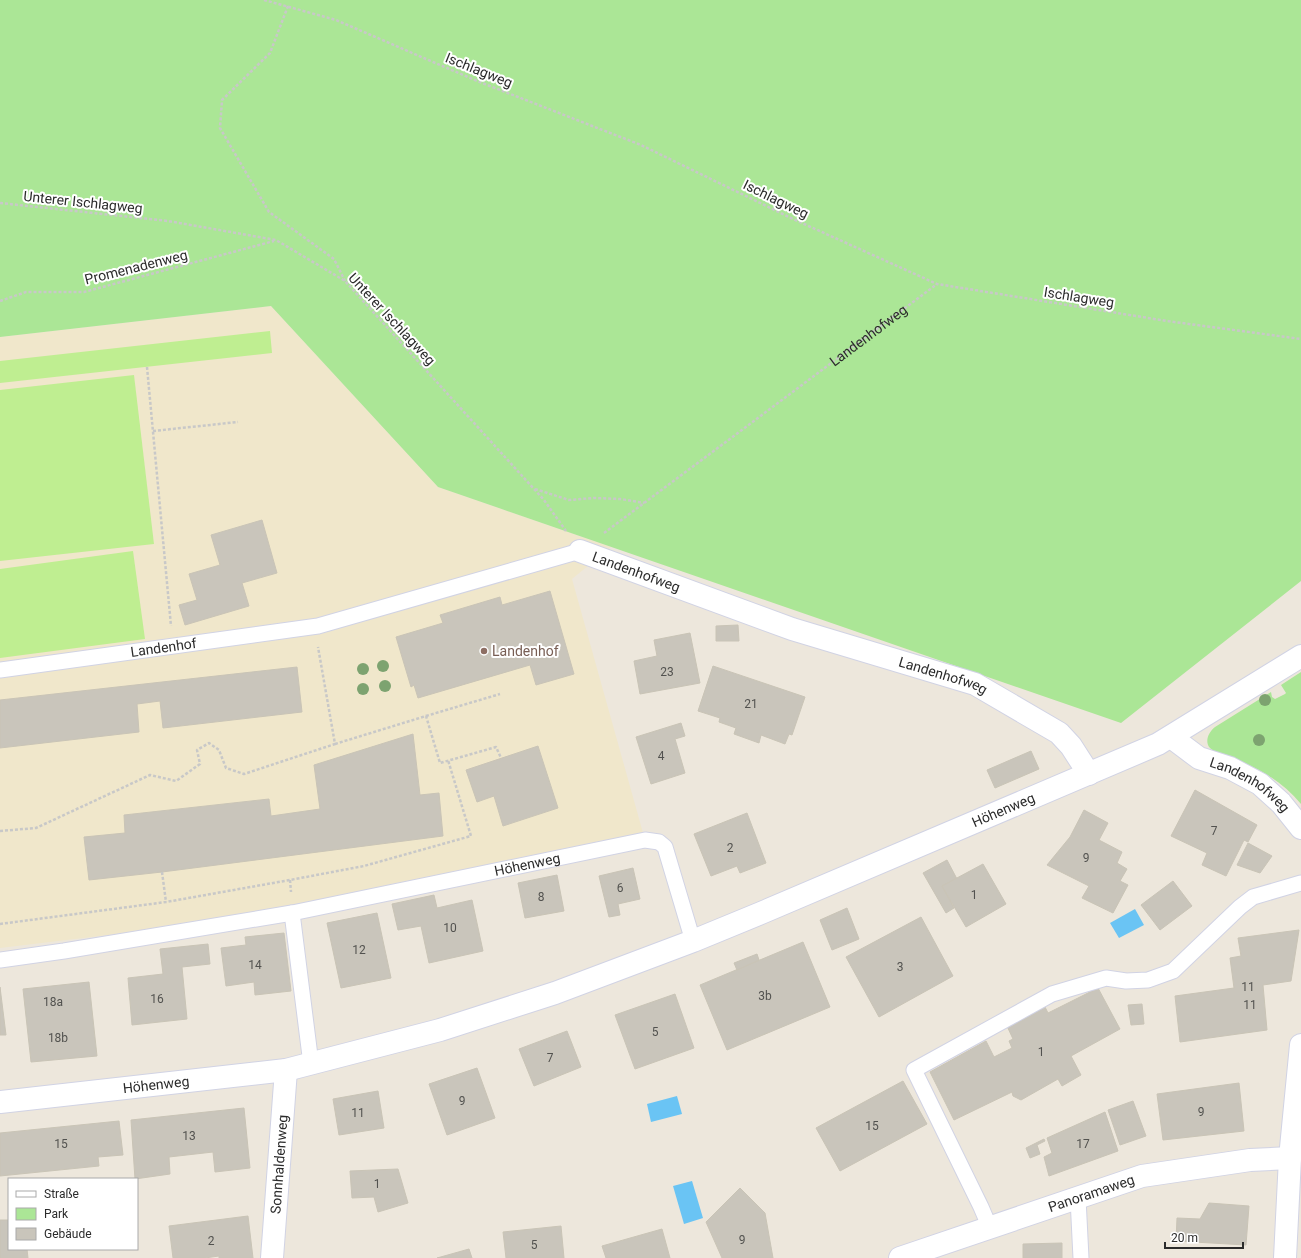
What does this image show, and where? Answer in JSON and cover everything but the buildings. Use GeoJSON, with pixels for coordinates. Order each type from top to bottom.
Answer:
{"type":"FeatureCollection","features":[{"type":"Feature","properties":{"kind":"street","name":"Landenhofweg"},"geometry":{"type":"LineString","coordinates":[[580,551],[792,629],[976,684],[1059,733],[1071,746],[1089,774]]}},
{"type":"Feature","properties":{"kind":"street","name":"Höhenweg"},"geometry":{"type":"LineString","coordinates":[[0,1102],[286,1070],[455,1026],[555,993],[693,941],[1158,744],[1301,656]]}},
{"type":"Feature","properties":{"kind":"street","name":"Landenhofweg"},"geometry":{"type":"LineString","coordinates":[[1171,737],[1199,758],[1230,768],[1260,784],[1281,803],[1301,828]]}},
{"type":"Feature","properties":{"kind":"street"},"geometry":{"type":"LineString","coordinates":[[1285,1258],[1290,1158],[1300,1055]]}},
{"type":"Feature","properties":{"kind":"street","name":"Sonnhaldenweg"},"geometry":{"type":"LineString","coordinates":[[272,1258],[286,1070]]}},
{"type":"Feature","properties":{"kind":"street","name":"Panoramaweg"},"geometry":{"type":"LineString","coordinates":[[900,1258],[1142,1176],[1250,1160],[1290,1158]]}},
{"type":"Feature","properties":{"kind":"lane","name":"Landenhof"},"geometry":{"type":"LineString","coordinates":[[0,670],[314,626],[580,551]]}},
{"type":"Feature","properties":{"kind":"lane","name":"Höhenweg"},"geometry":{"type":"LineString","coordinates":[[0,960],[292,913],[645,840],[659,842],[665,847],[693,941]]}},
{"type":"Feature","properties":{"kind":"lane"},"geometry":{"type":"LineString","coordinates":[[990,1228],[914,1070],[1052,994],[1106,978],[1126,981],[1148,980],[1173,971],[1240,906],[1253,897],[1301,883]]}},
{"type":"Feature","properties":{"kind":"lane"},"geometry":{"type":"LineString","coordinates":[[292,913],[311,1064]]}},
{"type":"Feature","properties":{"kind":"lane"},"geometry":{"type":"LineString","coordinates":[[1078,1198],[1081,1258]]}},
{"type":"Feature","properties":{"kind":"path","name":"Ischlagweg"},"geometry":{"type":"LineString","coordinates":[[264,0],[336,20],[476,81],[641,145],[793,219],[937,284],[1167,321],[1301,339]]}},
{"type":"Feature","properties":{"kind":"path"},"geometry":{"type":"LineString","coordinates":[[288,6],[270,53],[222,100],[220,128],[269,212],[334,259],[345,281]]}},
{"type":"Feature","properties":{"kind":"path","name":"Unterer Ischlagweg"},"geometry":{"type":"LineString","coordinates":[[0,203],[168,221],[276,240],[345,281],[544,500],[580,551]]}},
{"type":"Feature","properties":{"kind":"path","name":"Promenadenweg"},"geometry":{"type":"LineString","coordinates":[[0,301],[26,292],[84,292],[276,240]]}},
{"type":"Feature","properties":{"kind":"path","name":"Landenhofweg"},"geometry":{"type":"LineString","coordinates":[[580,551],[937,284]]}},
{"type":"Feature","properties":{"kind":"path"},"geometry":{"type":"LineString","coordinates":[[147,367],[173,646]]}},
{"type":"Feature","properties":{"kind":"path"},"geometry":{"type":"LineString","coordinates":[[152,431],[238,422]]}},
{"type":"Feature","properties":{"kind":"path"},"geometry":{"type":"LineString","coordinates":[[534,489],[569,500],[594,498],[621,499],[644,503]]}},
{"type":"Feature","properties":{"kind":"path"},"geometry":{"type":"LineString","coordinates":[[314,626],[335,744]]}},
{"type":"Feature","properties":{"kind":"path"},"geometry":{"type":"LineString","coordinates":[[0,831],[36,828],[150,775],[176,781],[200,764],[197,750],[209,743],[219,750],[226,768],[244,774],[335,744],[500,694]]}},
{"type":"Feature","properties":{"kind":"path"},"geometry":{"type":"LineString","coordinates":[[426,716],[440,763],[496,747],[501,758]]}},
{"type":"Feature","properties":{"kind":"path"},"geometry":{"type":"LineString","coordinates":[[0,924],[166,902],[364,866],[471,836],[448,760]]}},
{"type":"Feature","properties":{"kind":"path"},"geometry":{"type":"LineString","coordinates":[[162,872],[166,902]]}},
{"type":"Feature","properties":{"kind":"shaded area"},"geometry":{"type":"Polygon","coordinates":[[[271,306],[438,487],[611,547],[572,579],[645,840],[292,913],[0,948],[0,337],[271,306]]]}},
{"type":"Feature","properties":{"kind":"green space"},"geometry":{"type":"Polygon","coordinates":[[[0,0],[1301,0],[1301,581],[1121,723],[438,487],[271,306],[0,337],[0,0]]]}},
{"type":"Feature","properties":{"kind":"green space"},"geometry":{"type":"Polygon","coordinates":[[[270,331],[272,353],[0,383],[0,361],[270,331]]]}},
{"type":"Feature","properties":{"kind":"green space"},"geometry":{"type":"Polygon","coordinates":[[[134,375],[154,544],[0,561],[0,390],[134,375]]]}},
{"type":"Feature","properties":{"kind":"green space"},"geometry":{"type":"Polygon","coordinates":[[[133,551],[145,639],[0,658],[0,569],[133,551]]]}},
{"type":"Feature","properties":{"kind":"green space"},"geometry":{"type":"Polygon","coordinates":[[[1301,672],[1301,804],[1289,791],[1268,775],[1240,761],[1221,755],[1210,748],[1207,740],[1209,734],[1215,727],[1271,692],[1272,697],[1275,699],[1285,694],[1286,693],[1281,685],[1301,672]]]}},
{"type":"Feature","properties":{"kind":"water"},"geometry":{"type":"Polygon","coordinates":[[[1135,909],[1144,925],[1119,938],[1110,923],[1135,909]]]}},
{"type":"Feature","properties":{"kind":"water"},"geometry":{"type":"Polygon","coordinates":[[[677,1096],[682,1114],[651,1122],[647,1104],[677,1096]]]}},
{"type":"Feature","properties":{"kind":"water"},"geometry":{"type":"Polygon","coordinates":[[[692,1181],[703,1218],[684,1224],[673,1186],[692,1181]]]}},
{"type":"Feature","properties":{"kind":"place","name":"Landenhof"},"geometry":{"type":"Point","coordinates":[484,651]}}]}
